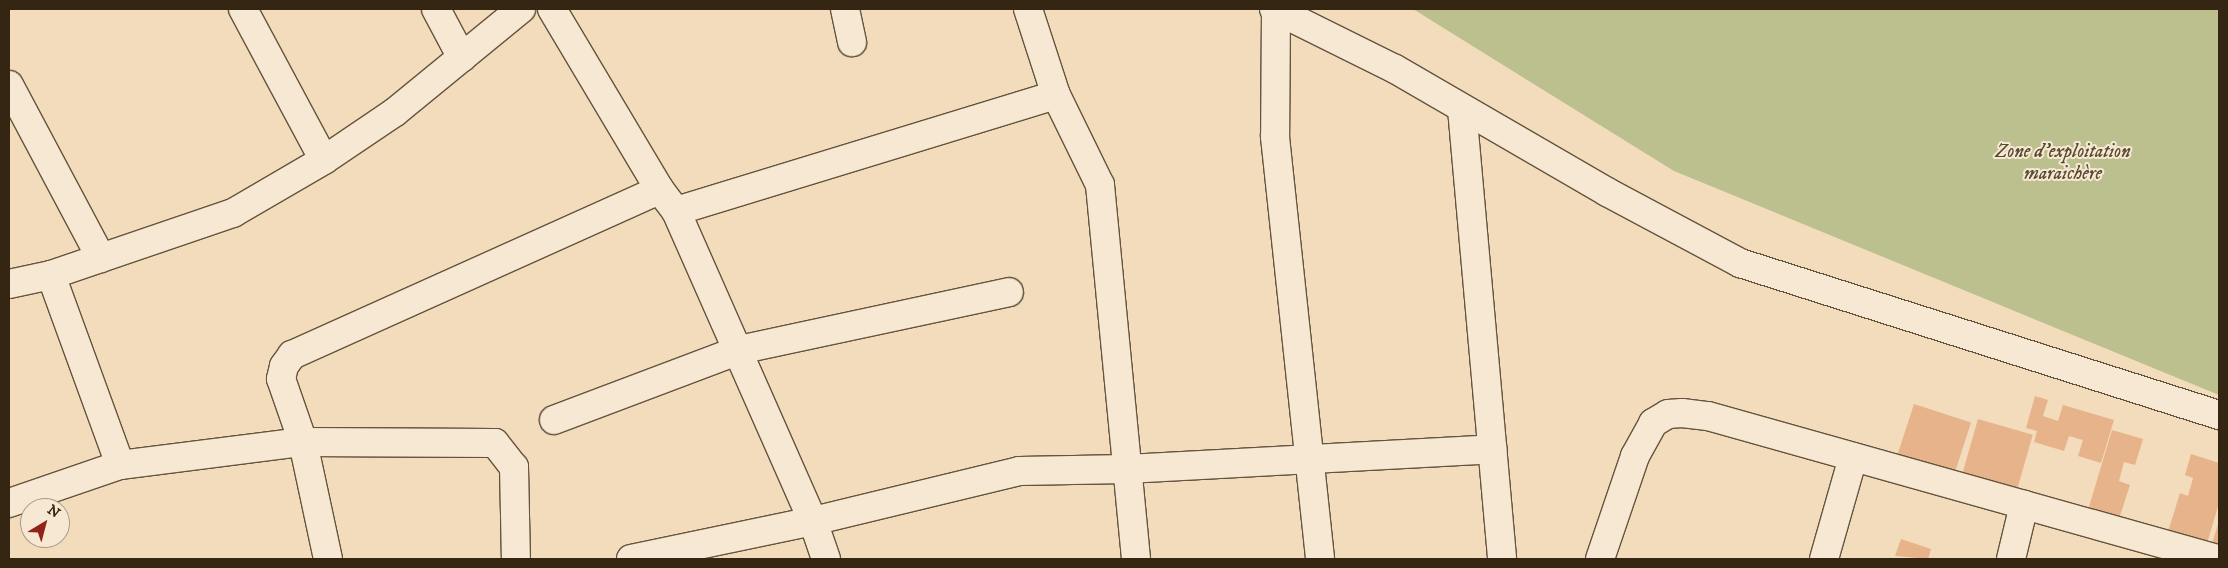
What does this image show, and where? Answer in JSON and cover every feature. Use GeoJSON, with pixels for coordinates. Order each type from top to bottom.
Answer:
{"type":"FeatureCollection","features":[{"type":"Feature","properties":{"kind":"street"},"geometry":{"type":"LineString","coordinates":[[243,9],[324,160]]}},
{"type":"Feature","properties":{"kind":"street"},"geometry":{"type":"LineString","coordinates":[[436,9],[462,58]]}},
{"type":"Feature","properties":{"kind":"street"},"geometry":{"type":"LineString","coordinates":[[9,284],[51,275],[233,213],[324,160],[394,112],[521,9]]}},
{"type":"Feature","properties":{"kind":"street"},"geometry":{"type":"LineString","coordinates":[[552,9],[668,201],[738,350],[813,521],[826,559]]}},
{"type":"Feature","properties":{"kind":"street"},"geometry":{"type":"LineString","coordinates":[[845,9],[852,42]]}},
{"type":"Feature","properties":{"kind":"street"},"geometry":{"type":"LineString","coordinates":[[1028,9],[1056,95],[1100,185],[1136,559]]}},
{"type":"Feature","properties":{"kind":"street"},"geometry":{"type":"LineString","coordinates":[[1320,559],[1275,137],[1275,9],[1395,70],[1740,264],[2219,415]]}},
{"type":"Feature","properties":{"kind":"street"},"geometry":{"type":"LineString","coordinates":[[9,85],[101,258]]}},
{"type":"Feature","properties":{"kind":"street"},"geometry":{"type":"LineString","coordinates":[[328,559],[303,442],[281,379],[284,366],[292,355],[668,201],[1056,95]]}},
{"type":"Feature","properties":{"kind":"street"},"geometry":{"type":"LineString","coordinates":[[1462,109],[1502,559]]}},
{"type":"Feature","properties":{"kind":"street"},"geometry":{"type":"LineString","coordinates":[[51,275],[120,465]]}},
{"type":"Feature","properties":{"kind":"street"},"geometry":{"type":"LineString","coordinates":[[554,420],[738,350],[1009,292]]}},
{"type":"Feature","properties":{"kind":"street"},"geometry":{"type":"LineString","coordinates":[[1600,559],[1635,456],[1653,423],[1668,414],[1708,416],[2217,559]]}},
{"type":"Feature","properties":{"kind":"street"},"geometry":{"type":"LineString","coordinates":[[9,503],[120,465],[303,442],[495,443],[514,467],[516,559]]}},
{"type":"Feature","properties":{"kind":"street"},"geometry":{"type":"LineString","coordinates":[[631,559],[813,521],[1020,471],[1127,468],[1492,449]]}},
{"type":"Feature","properties":{"kind":"street"},"geometry":{"type":"LineString","coordinates":[[1824,559],[1853,457]]}},
{"type":"Feature","properties":{"kind":"street"},"geometry":{"type":"LineString","coordinates":[[2011,559],[2024,505]]}},
{"type":"Feature","properties":{"kind":"green space","name":"Zone d'exploitation maraichère"},"geometry":{"type":"Polygon","coordinates":[[[1413,9],[2219,9],[2219,395],[1674,171],[1413,9]]]}},
{"type":"Feature","properties":{"kind":"building"},"geometry":{"type":"Polygon","coordinates":[[[2035,396],[2048,400],[2043,416],[2058,421],[2063,405],[2114,420],[2101,463],[2078,456],[2083,440],[2069,436],[2064,451],[2034,442],[2037,431],[2026,428],[2035,396]]]}},
{"type":"Feature","properties":{"kind":"building"},"geometry":{"type":"Polygon","coordinates":[[[1914,404],[1971,423],[1954,474],[1897,455],[1914,404]]]}},
{"type":"Feature","properties":{"kind":"building"},"geometry":{"type":"Polygon","coordinates":[[[1978,419],[2033,435],[2017,490],[1962,474],[1978,419]]]}},
{"type":"Feature","properties":{"kind":"building"},"geometry":{"type":"Polygon","coordinates":[[[2112,430],[2143,439],[2135,465],[2124,462],[2119,481],[2130,485],[2119,519],[2088,510],[2112,430]]]}},
{"type":"Feature","properties":{"kind":"building"},"geometry":{"type":"Polygon","coordinates":[[[2191,454],[2219,463],[2219,503],[2206,547],[2167,535],[2180,493],[2188,496],[2193,478],[2185,475],[2191,454]]]}},
{"type":"Feature","properties":{"kind":"building"},"geometry":{"type":"Polygon","coordinates":[[[2219,521],[2219,550],[2211,547],[2219,521]]]}},
{"type":"Feature","properties":{"kind":"building"},"geometry":{"type":"Polygon","coordinates":[[[1901,539],[1931,549],[1928,559],[1895,556],[1901,539]]]}}]}
